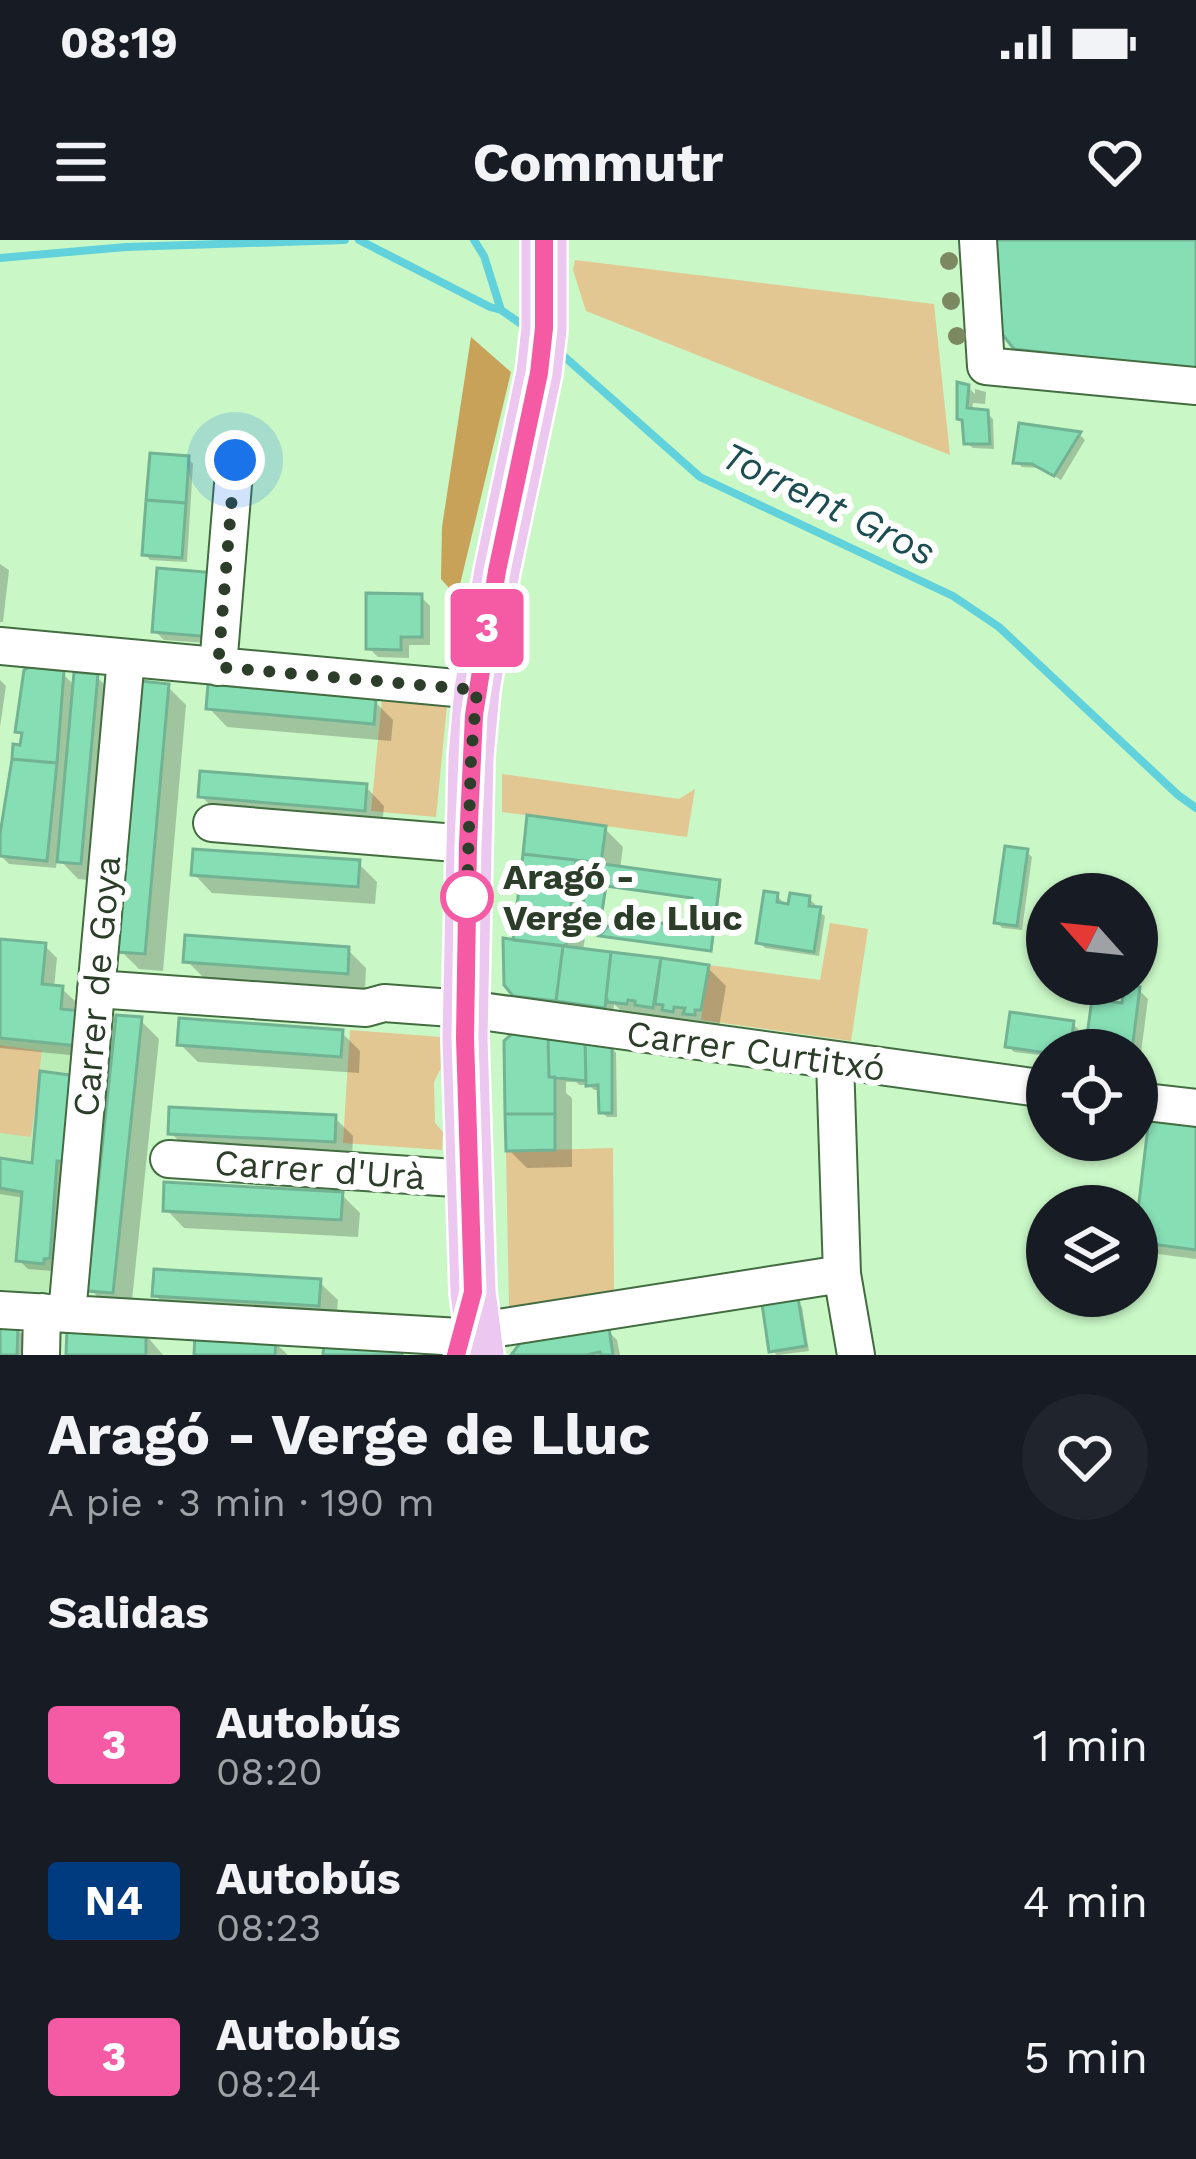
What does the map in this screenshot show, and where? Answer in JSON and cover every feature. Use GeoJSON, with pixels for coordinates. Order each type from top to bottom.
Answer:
{"type":"FeatureCollection","features":[{"type":"Feature","properties":{"kind":"main road"},"geometry":{"type":"LineString","coordinates":[[469,1338],[468,844],[477,690],[497,571],[532,416],[544,328],[544,254]]}},
{"type":"Feature","properties":{"kind":"street"},"geometry":{"type":"LineString","coordinates":[[978,240],[986,366],[1196,386]]}},
{"type":"Feature","properties":{"kind":"street"},"geometry":{"type":"LineString","coordinates":[[218,667],[235,460]]}},
{"type":"Feature","properties":{"kind":"street"},"geometry":{"type":"LineString","coordinates":[[1,654],[126,658],[477,690]]}},
{"type":"Feature","properties":{"kind":"street","name":"Carrer de Goya"},"geometry":{"type":"LineString","coordinates":[[41,1355],[54,1313],[96,989],[126,658]]}},
{"type":"Feature","properties":{"kind":"street"},"geometry":{"type":"LineString","coordinates":[[212,823],[468,844]]}},
{"type":"Feature","properties":{"kind":"street","name":"Carrer Curtitxó"},"geometry":{"type":"LineString","coordinates":[[96,989],[366,1008],[384,1003],[466,1009],[1026,1086]]}},
{"type":"Feature","properties":{"kind":"street"},"geometry":{"type":"LineString","coordinates":[[835,1061],[842,1274],[856,1355]]}},
{"type":"Feature","properties":{"kind":"street"},"geometry":{"type":"LineString","coordinates":[[1158,1103],[1196,1108]]}},
{"type":"Feature","properties":{"kind":"street","name":"Carrer d'Urà"},"geometry":{"type":"LineString","coordinates":[[170,1160],[470,1179]]}},
{"type":"Feature","properties":{"kind":"street"},"geometry":{"type":"LineString","coordinates":[[0,1310],[54,1313],[170,1337],[469,1338],[842,1274]]}},
{"type":"Feature","properties":{"kind":"shaded area"},"geometry":{"type":"Polygon","coordinates":[[[575,260],[934,304],[950,455],[586,311],[573,270],[575,260]]]}},
{"type":"Feature","properties":{"kind":"shaded area"},"geometry":{"type":"Polygon","coordinates":[[[471,337],[511,372],[457,597],[441,579],[442,527],[471,337]]]}},
{"type":"Feature","properties":{"kind":"shaded area"},"geometry":{"type":"Polygon","coordinates":[[[382,699],[447,705],[436,817],[371,811],[382,699]]]}},
{"type":"Feature","properties":{"kind":"shaded area"},"geometry":{"type":"Polygon","coordinates":[[[502,774],[679,799],[695,789],[687,837],[502,812],[502,774]]]}},
{"type":"Feature","properties":{"kind":"shaded area"},"geometry":{"type":"Polygon","coordinates":[[[830,923],[868,929],[851,1041],[701,1020],[709,965],[820,980],[830,923]]]}},
{"type":"Feature","properties":{"kind":"shaded area"},"geometry":{"type":"Polygon","coordinates":[[[350,1030],[441,1037],[441,1068],[434,1082],[435,1123],[443,1132],[442,1150],[343,1143],[350,1030]]]}},
{"type":"Feature","properties":{"kind":"shaded area"},"geometry":{"type":"Polygon","coordinates":[[[0,1038],[79,1046],[58,1282],[47,1292],[0,1290],[0,1038]]]}},
{"type":"Feature","properties":{"kind":"shaded area"},"geometry":{"type":"Polygon","coordinates":[[[0,1045],[42,1051],[31,1137],[0,1133],[0,1045]]]}},
{"type":"Feature","properties":{"kind":"shaded area"},"geometry":{"type":"Polygon","coordinates":[[[613,1148],[614,1290],[509,1307],[506,1151],[613,1148]]]}},
{"type":"Feature","properties":{"kind":"building"},"geometry":{"type":"Polygon","coordinates":[[[993,240],[1196,240],[1196,370],[1014,349],[1002,334],[993,240]]]}},
{"type":"Feature","properties":{"kind":"building"},"geometry":{"type":"Polygon","coordinates":[[[957,382],[969,385],[967,408],[988,410],[990,444],[964,444],[962,420],[957,419],[957,382]]]}},
{"type":"Feature","properties":{"kind":"building"},"geometry":{"type":"Polygon","coordinates":[[[1019,423],[1081,432],[1054,476],[1032,464],[1013,463],[1019,423]]]}},
{"type":"Feature","properties":{"kind":"building"},"geometry":{"type":"Polygon","coordinates":[[[150,453],[189,456],[186,503],[146,500],[150,453]]]}},
{"type":"Feature","properties":{"kind":"building"},"geometry":{"type":"Polygon","coordinates":[[[146,500],[186,503],[182,558],[142,555],[146,500]]]}},
{"type":"Feature","properties":{"kind":"building"},"geometry":{"type":"Polygon","coordinates":[[[157,568],[217,573],[212,637],[152,632],[157,568]]]}},
{"type":"Feature","properties":{"kind":"building"},"geometry":{"type":"Polygon","coordinates":[[[366,593],[422,594],[422,637],[401,637],[401,650],[366,649],[366,593]]]}},
{"type":"Feature","properties":{"kind":"building"},"geometry":{"type":"Polygon","coordinates":[[[24,670],[64,671],[57,763],[12,759],[13,744],[20,745],[22,733],[15,732],[24,670]]]}},
{"type":"Feature","properties":{"kind":"building"},"geometry":{"type":"Polygon","coordinates":[[[74,672],[98,674],[81,864],[57,862],[74,672]]]}},
{"type":"Feature","properties":{"kind":"building"},"geometry":{"type":"Polygon","coordinates":[[[141,681],[169,684],[145,954],[118,952],[141,681]]]}},
{"type":"Feature","properties":{"kind":"building"},"geometry":{"type":"Polygon","coordinates":[[[208,684],[376,699],[374,724],[206,709],[208,684]]]}},
{"type":"Feature","properties":{"kind":"building"},"geometry":{"type":"Polygon","coordinates":[[[12,759],[57,763],[47,861],[0,856],[12,759]]]}},
{"type":"Feature","properties":{"kind":"building"},"geometry":{"type":"Polygon","coordinates":[[[200,771],[367,784],[365,811],[198,797],[200,771]]]}},
{"type":"Feature","properties":{"kind":"building"},"geometry":{"type":"Polygon","coordinates":[[[527,815],[606,826],[601,863],[523,854],[527,815]]]}},
{"type":"Feature","properties":{"kind":"building"},"geometry":{"type":"Polygon","coordinates":[[[1005,846],[1028,849],[1017,926],[994,923],[1005,846]]]}},
{"type":"Feature","properties":{"kind":"building"},"geometry":{"type":"Polygon","coordinates":[[[193,849],[360,860],[358,887],[191,875],[193,849]]]}},
{"type":"Feature","properties":{"kind":"building"},"geometry":{"type":"Polygon","coordinates":[[[523,854],[576,860],[566,946],[513,940],[523,854]]]}},
{"type":"Feature","properties":{"kind":"building"},"geometry":{"type":"Polygon","coordinates":[[[589,862],[720,880],[711,951],[599,936],[616,918],[687,926],[692,898],[606,886],[601,918],[579,933],[589,862]]]}},
{"type":"Feature","properties":{"kind":"building"},"geometry":{"type":"Polygon","coordinates":[[[764,891],[778,893],[777,902],[788,904],[790,893],[810,896],[809,906],[821,907],[814,952],[756,943],[764,891]]]}},
{"type":"Feature","properties":{"kind":"building"},"geometry":{"type":"Polygon","coordinates":[[[185,935],[349,947],[348,974],[183,962],[185,935]]]}},
{"type":"Feature","properties":{"kind":"building"},"geometry":{"type":"Polygon","coordinates":[[[503,938],[563,946],[556,1001],[513,996],[504,985],[503,938]]]}},
{"type":"Feature","properties":{"kind":"building"},"geometry":{"type":"Polygon","coordinates":[[[0,939],[46,943],[42,984],[63,986],[61,1009],[82,1011],[79,1046],[0,1038],[0,939]]]}},
{"type":"Feature","properties":{"kind":"building"},"geometry":{"type":"Polygon","coordinates":[[[563,946],[611,952],[605,1008],[556,1001],[563,946]]]}},
{"type":"Feature","properties":{"kind":"building"},"geometry":{"type":"Polygon","coordinates":[[[611,952],[661,958],[653,1008],[628,1000],[627,1004],[608,1002],[611,952]]]}},
{"type":"Feature","properties":{"kind":"building"},"geometry":{"type":"Polygon","coordinates":[[[661,958],[709,965],[701,1010],[695,1010],[695,1015],[683,1014],[685,1008],[674,1007],[673,1012],[655,1004],[661,958]]]}},
{"type":"Feature","properties":{"kind":"building"},"geometry":{"type":"Polygon","coordinates":[[[1091,1005],[1138,1005],[1135,1029],[1088,1029],[1091,1005]]]}},
{"type":"Feature","properties":{"kind":"building"},"geometry":{"type":"Polygon","coordinates":[[[1010,1012],[1074,1021],[1073,1029],[1026,1029],[1026,1050],[1005,1047],[1010,1012]]]}},
{"type":"Feature","properties":{"kind":"building"},"geometry":{"type":"Polygon","coordinates":[[[116,1015],[142,1017],[113,1293],[87,1291],[116,1015]]]}},
{"type":"Feature","properties":{"kind":"building"},"geometry":{"type":"Polygon","coordinates":[[[179,1018],[343,1030],[341,1057],[177,1045],[179,1018]]]}},
{"type":"Feature","properties":{"kind":"building"},"geometry":{"type":"Polygon","coordinates":[[[515,1031],[548,1036],[555,1114],[505,1114],[504,1041],[515,1031]]]}},
{"type":"Feature","properties":{"kind":"building"},"geometry":{"type":"Polygon","coordinates":[[[548,1036],[585,1041],[586,1081],[549,1077],[548,1036]]]}},
{"type":"Feature","properties":{"kind":"building"},"geometry":{"type":"Polygon","coordinates":[[[585,1041],[612,1045],[612,1113],[599,1113],[598,1085],[586,1086],[585,1041]]]}},
{"type":"Feature","properties":{"kind":"building"},"geometry":{"type":"Polygon","coordinates":[[[40,1071],[77,1076],[67,1162],[57,1161],[50,1258],[44,1264],[16,1261],[22,1192],[0,1188],[0,1158],[32,1163],[40,1071]]]}},
{"type":"Feature","properties":{"kind":"building"},"geometry":{"type":"Polygon","coordinates":[[[169,1107],[336,1115],[335,1142],[168,1134],[169,1107]]]}},
{"type":"Feature","properties":{"kind":"building"},"geometry":{"type":"Polygon","coordinates":[[[505,1114],[555,1114],[555,1150],[506,1151],[505,1114]]]}},
{"type":"Feature","properties":{"kind":"building"},"geometry":{"type":"Polygon","coordinates":[[[1158,1119],[1196,1123],[1196,1250],[1158,1245],[1158,1185],[1141,1185],[1144,1161],[1158,1161],[1158,1119]]]}},
{"type":"Feature","properties":{"kind":"building"},"geometry":{"type":"Polygon","coordinates":[[[164,1182],[343,1192],[341,1220],[163,1211],[164,1182]]]}},
{"type":"Feature","properties":{"kind":"building"},"geometry":{"type":"Polygon","coordinates":[[[154,1269],[321,1279],[319,1306],[152,1296],[154,1269]]]}},
{"type":"Feature","properties":{"kind":"building"},"geometry":{"type":"Polygon","coordinates":[[[798,1298],[806,1346],[769,1352],[762,1304],[798,1298]]]}},
{"type":"Feature","properties":{"kind":"building"},"geometry":{"type":"Polygon","coordinates":[[[0,1326],[18,1326],[17,1355],[0,1355],[0,1326]]]}},
{"type":"Feature","properties":{"kind":"building"},"geometry":{"type":"Polygon","coordinates":[[[67,1328],[146,1332],[146,1355],[66,1355],[67,1328]]]}},
{"type":"Feature","properties":{"kind":"building"},"geometry":{"type":"Polygon","coordinates":[[[609,1328],[613,1355],[511,1355],[521,1342],[609,1328]]]}},
{"type":"Feature","properties":{"kind":"building"},"geometry":{"type":"Polygon","coordinates":[[[195,1335],[276,1339],[275,1355],[194,1355],[195,1335]]]}},
{"type":"Feature","properties":{"kind":"building"},"geometry":{"type":"Polygon","coordinates":[[[324,1341],[403,1344],[402,1355],[323,1355],[324,1341]]]}},
{"type":"Feature","properties":{"kind":"waterway","name":"Torrent Gros"},"geometry":{"type":"LineString","coordinates":[[0,258],[126,247],[345,240]]}},
{"type":"Feature","properties":{"kind":"waterway","name":"Torrent Gros"},"geometry":{"type":"LineString","coordinates":[[359,240],[501,310],[527,328]]}},
{"type":"Feature","properties":{"kind":"waterway"},"geometry":{"type":"LineString","coordinates":[[474,240],[501,310]]}},
{"type":"Feature","properties":{"kind":"waterway","name":"Torrent Gros"},"geometry":{"type":"LineString","coordinates":[[558,351],[700,477],[953,596],[999,627],[1196,808]]}},
{"type":"Feature","properties":{"kind":"bus line","name":"3"},"geometry":{"type":"LineString","coordinates":[[456,1355],[473,1292],[465,1038],[474,715],[497,571],[539,373],[544,240]]}},
{"type":"Feature","properties":{"kind":"place","name":"Aragó - Verge de Lluc"},"geometry":{"type":"Point","coordinates":[467,897]}},
{"type":"Feature","properties":{"kind":"route"},"geometry":{"type":"LineString","coordinates":[[235,460],[218,667],[477,690],[467,897]]}}]}
